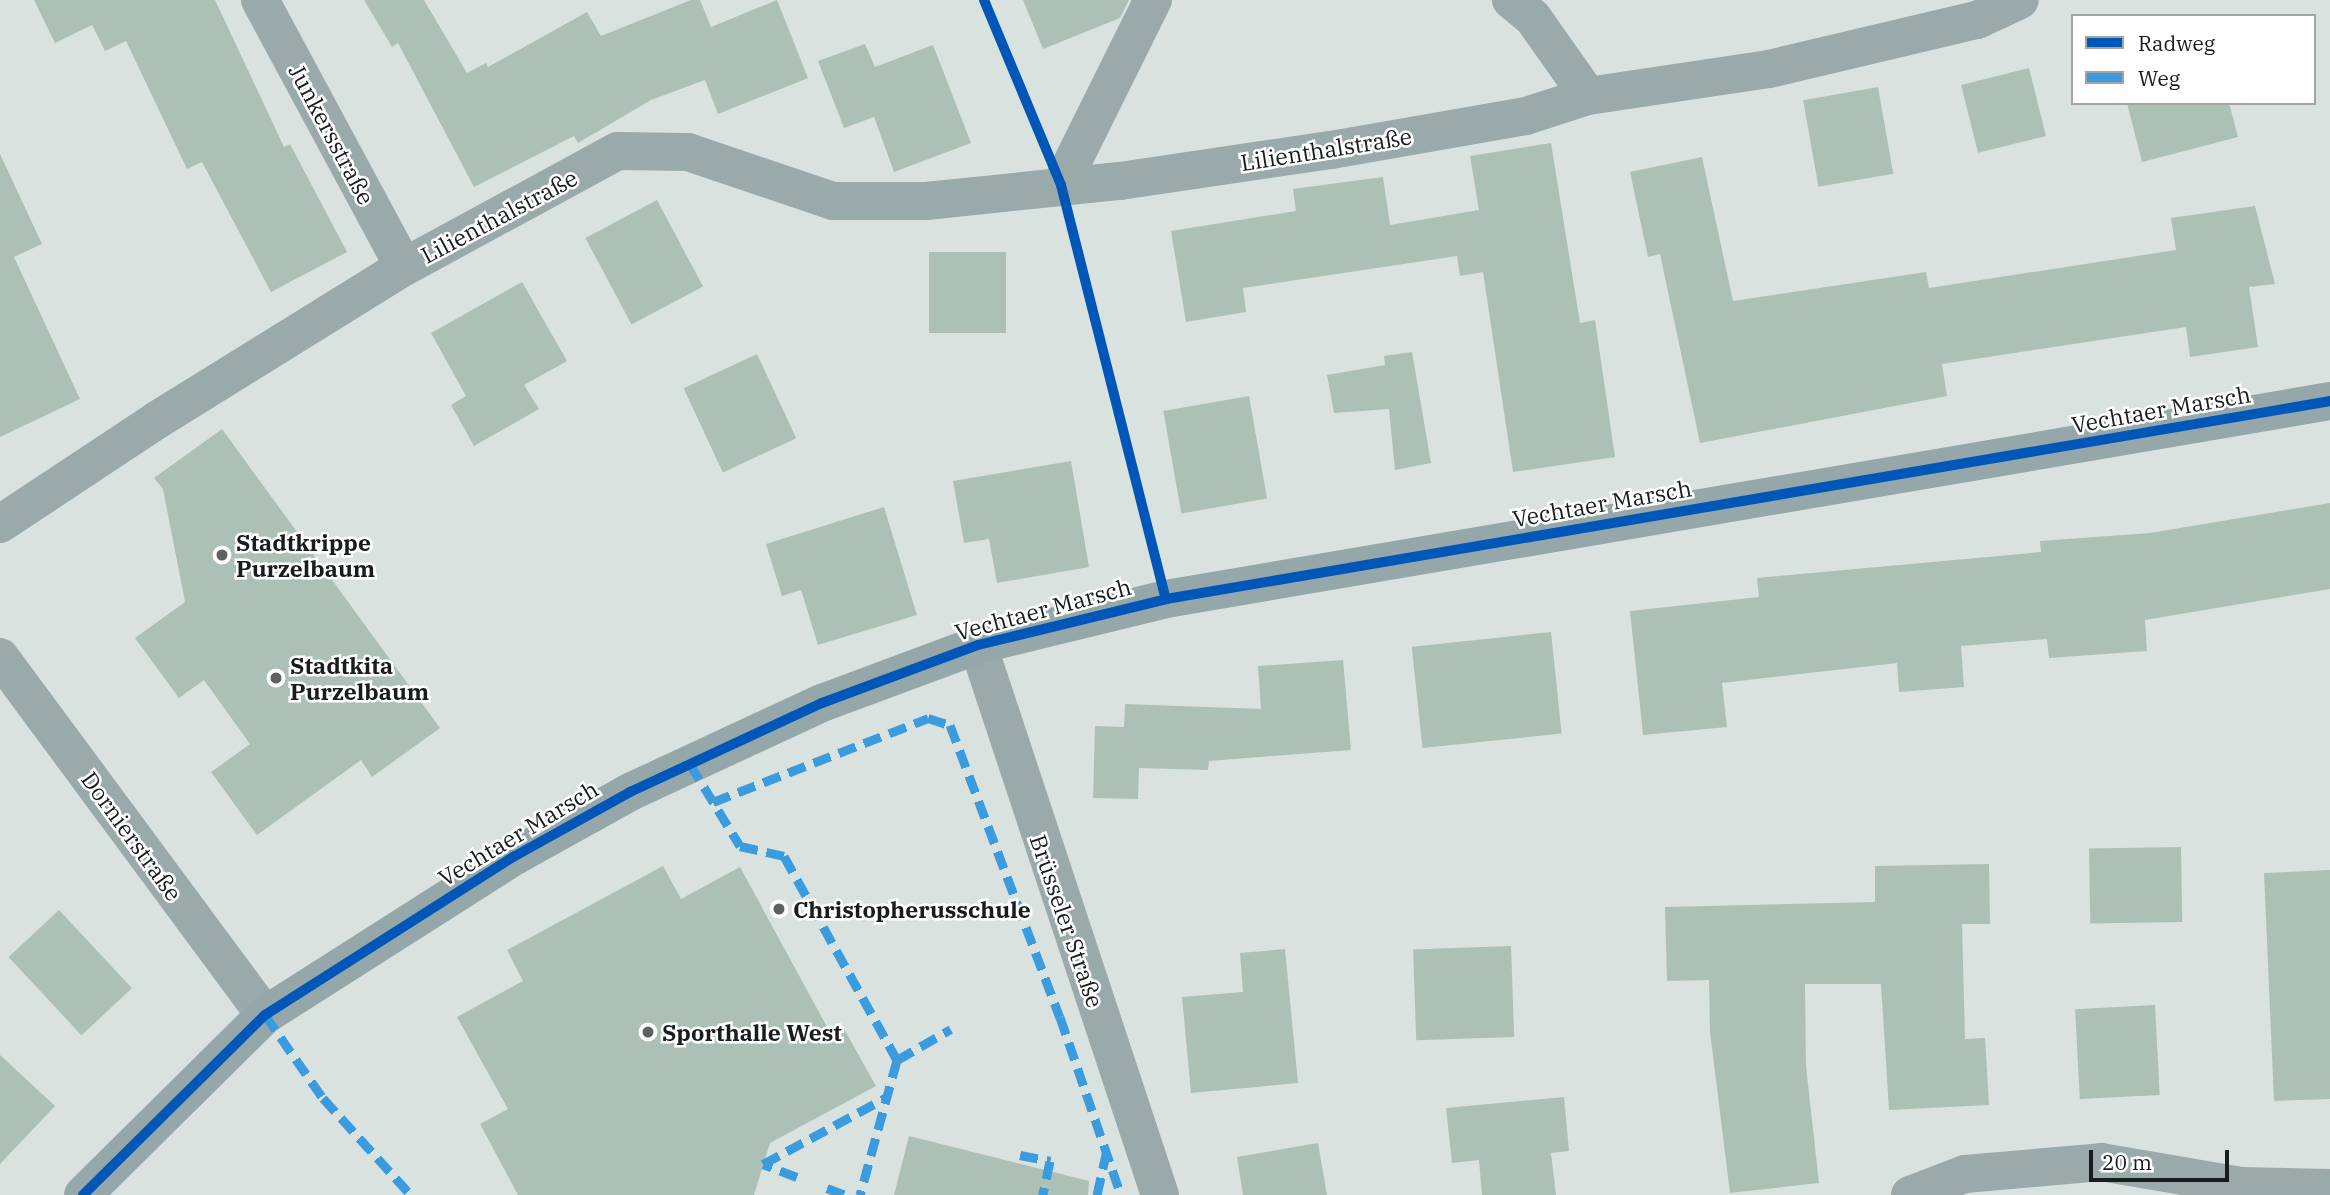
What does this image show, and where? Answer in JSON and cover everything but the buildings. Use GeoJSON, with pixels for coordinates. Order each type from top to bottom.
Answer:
{"type":"FeatureCollection","features":[{"type":"Feature","properties":{"kind":"street","name":"Junkersstraße"},"geometry":{"type":"LineString","coordinates":[[260,0],[404,267]]}},
{"type":"Feature","properties":{"kind":"street"},"geometry":{"type":"LineString","coordinates":[[1061,185],[1153,0]]}},
{"type":"Feature","properties":{"kind":"street"},"geometry":{"type":"LineString","coordinates":[[1511,0],[1533,18],[1588,96]]}},
{"type":"Feature","properties":{"kind":"street","name":"Lilienthalstraße"},"geometry":{"type":"LineString","coordinates":[[0,524],[157,420],[404,267],[618,151],[688,152],[833,201],[926,201],[1119,181],[1344,148],[1526,116],[1588,96],[1769,69],[1977,20],[2020,0]]}},
{"type":"Feature","properties":{"kind":"street","name":"Vechtaer Marsch"},"geometry":{"type":"LineString","coordinates":[[83,1195],[265,1015],[515,856],[629,792],[821,703],[978,645],[1166,599],[2330,401]]}},
{"type":"Feature","properties":{"kind":"street","name":"Brüsseler Straße"},"geometry":{"type":"LineString","coordinates":[[978,645],[1160,1195]]}},
{"type":"Feature","properties":{"kind":"street","name":"Dornierstraße"},"geometry":{"type":"LineString","coordinates":[[0,657],[265,1015]]}},
{"type":"Feature","properties":{"kind":"street"},"geometry":{"type":"LineString","coordinates":[[1910,1195],[1965,1174],[2101,1162],[2241,1186],[2330,1188]]}},
{"type":"Feature","properties":{"kind":"marked path"},"geometry":{"type":"LineString","coordinates":[[713,802],[928,718],[950,725],[1060,1017],[1121,1195]]}},
{"type":"Feature","properties":{"kind":"marked path"},"geometry":{"type":"LineString","coordinates":[[690,764],[740,846],[784,856],[897,1060],[860,1195]]}},
{"type":"Feature","properties":{"kind":"marked path"},"geometry":{"type":"LineString","coordinates":[[265,1015],[323,1098],[411,1195]]}},
{"type":"Feature","properties":{"kind":"marked path"},"geometry":{"type":"LineString","coordinates":[[897,1060],[951,1029]]}},
{"type":"Feature","properties":{"kind":"marked path"},"geometry":{"type":"LineString","coordinates":[[797,1177],[763,1164],[887,1097]]}},
{"type":"Feature","properties":{"kind":"marked path"},"geometry":{"type":"LineString","coordinates":[[1097,1195],[1106,1154]]}},
{"type":"Feature","properties":{"kind":"marked path"},"geometry":{"type":"LineString","coordinates":[[1020,1155],[1050,1161],[1043,1195]]}},
{"type":"Feature","properties":{"kind":"marked path"},"geometry":{"type":"LineString","coordinates":[[827,1188],[845,1195]]}},
{"type":"Feature","properties":{"kind":"cycle path"},"geometry":{"type":"LineString","coordinates":[[984,0],[1061,185],[1166,599]]}},
{"type":"Feature","properties":{"kind":"cycle path"},"geometry":{"type":"LineString","coordinates":[[83,1195],[265,1015],[515,856],[630,792],[822,703],[978,645],[1166,599],[2330,401]]}},
{"type":"Feature","properties":{"kind":"place","name":"Stadtkrippe Purzelbaum"},"geometry":{"type":"Point","coordinates":[222,555]}},
{"type":"Feature","properties":{"kind":"place","name":"Stadtkita Purzelbaum"},"geometry":{"type":"Point","coordinates":[276,678]}},
{"type":"Feature","properties":{"kind":"place","name":"Christopherusschule"},"geometry":{"type":"Point","coordinates":[779,909]}},
{"type":"Feature","properties":{"kind":"place","name":"Sporthalle West"},"geometry":{"type":"Point","coordinates":[648,1032]}}]}
